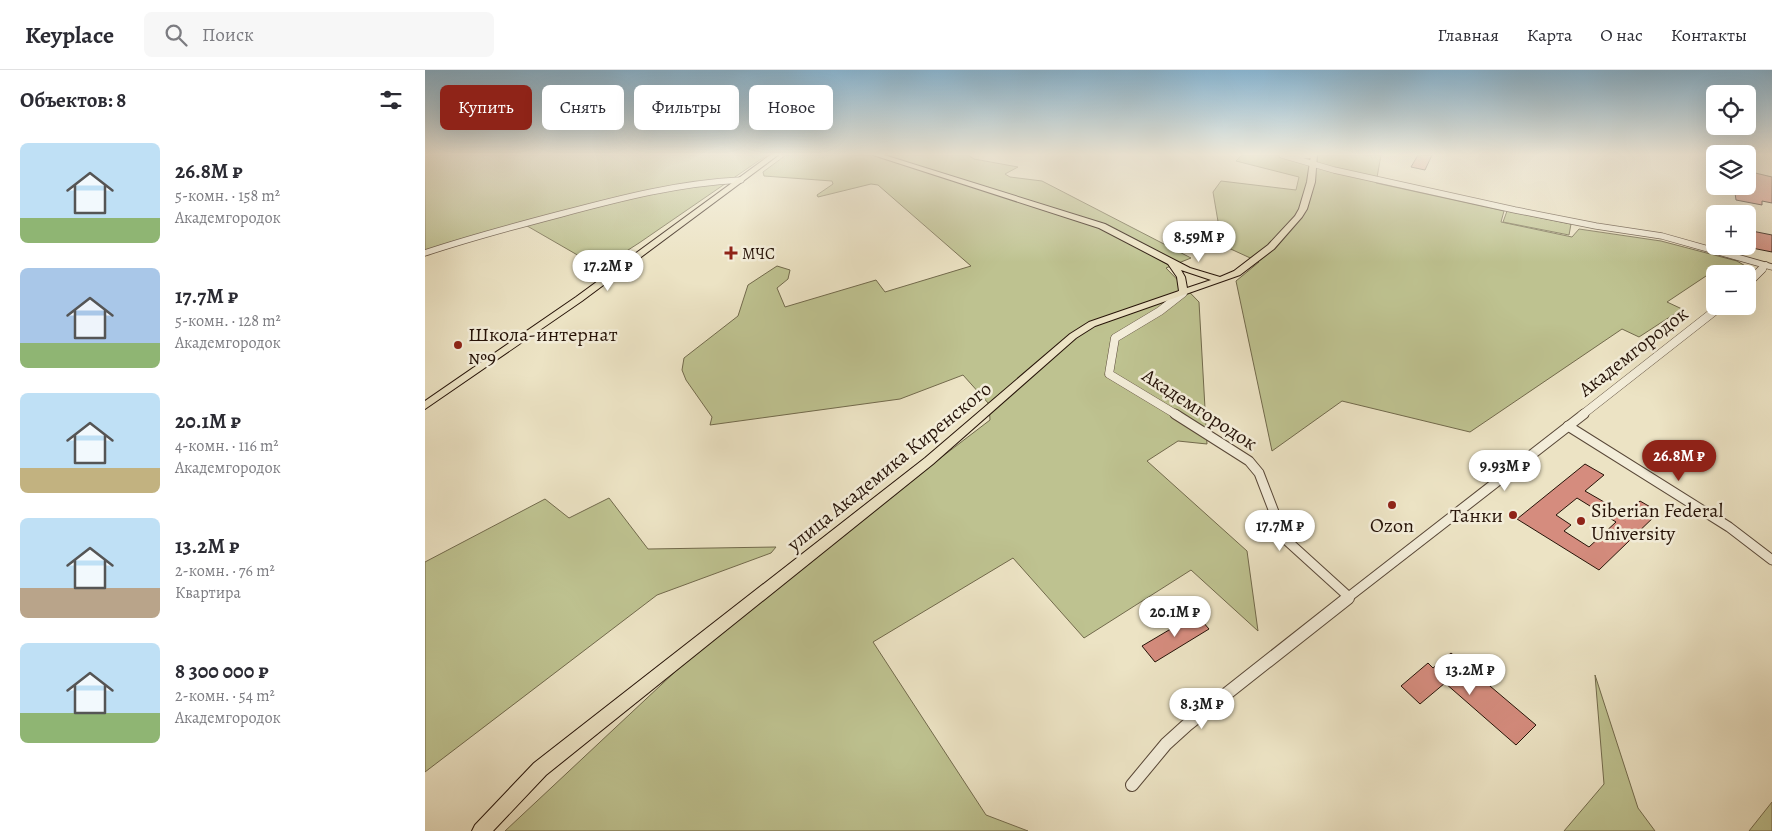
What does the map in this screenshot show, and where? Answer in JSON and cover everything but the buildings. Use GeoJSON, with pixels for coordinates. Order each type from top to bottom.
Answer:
{"type":"FeatureCollection","features":[{"type":"Feature","properties":{"kind":"main road"},"geometry":{"type":"LineString","coordinates":[[425,406],[579,299],[727,191]]}},
{"type":"Feature","properties":{"kind":"main road"},"geometry":{"type":"LineString","coordinates":[[989,191],[1102,226],[1117,232],[1194,274],[1220,280]]}},
{"type":"Feature","properties":{"kind":"main road","name":"улица Академика Киренского"},"geometry":{"type":"LineString","coordinates":[[481,831],[540,769],[929,461],[1073,336],[1093,324],[1220,280],[1237,272],[1271,247],[1298,217],[1305,202],[1307,191]]}},
{"type":"Feature","properties":{"kind":"main road"},"geometry":{"type":"LineString","coordinates":[[1171,263],[1180,274],[1184,284],[1183,293]]}},
{"type":"Feature","properties":{"kind":"street"},"geometry":{"type":"LineString","coordinates":[[425,253],[526,223],[655,191]]}},
{"type":"Feature","properties":{"kind":"street"},"geometry":{"type":"LineString","coordinates":[[1444,191],[1587,224],[1662,236],[1769,266]]}},
{"type":"Feature","properties":{"kind":"street"},"geometry":{"type":"LineString","coordinates":[[1756,277],[1769,266]]}},
{"type":"Feature","properties":{"kind":"street","name":"Академгородок"},"geometry":{"type":"LineString","coordinates":[[1183,293],[1160,311],[1115,338],[1109,374],[1212,436],[1249,461],[1259,473],[1284,538],[1349,597]]}},
{"type":"Feature","properties":{"kind":"street","name":"Академгородок"},"geometry":{"type":"LineString","coordinates":[[1132,786],[1166,744],[1187,725],[1710,315]]}},
{"type":"Feature","properties":{"kind":"street"},"geometry":{"type":"LineString","coordinates":[[1568,426],[1729,527],[1772,560]]}},
{"type":"Feature","properties":{"kind":"green space"},"geometry":{"type":"Polygon","coordinates":[[[425,191],[715,191],[600,268],[522,223],[425,251],[425,191]]]}},
{"type":"Feature","properties":{"kind":"green space"},"geometry":{"type":"Polygon","coordinates":[[[824,191],[844,191],[818,197],[817,195],[824,191]]]}},
{"type":"Feature","properties":{"kind":"green space"},"geometry":{"type":"Polygon","coordinates":[[[884,191],[1060,191],[1191,258],[1166,268],[1199,302],[1207,444],[1178,441],[1147,461],[1247,551],[1258,631],[1191,570],[1084,638],[1013,558],[873,642],[986,815],[1028,831],[505,831],[677,670],[896,492],[990,420],[989,404],[963,375],[900,399],[710,425],[712,417],[686,380],[682,370],[684,358],[738,316],[748,285],[777,266],[790,270],[788,279],[777,288],[785,307],[876,280],[885,292],[971,266],[884,191]]]}},
{"type":"Feature","properties":{"kind":"green space"},"geometry":{"type":"Polygon","coordinates":[[[1214,191],[1410,191],[1504,211],[1501,222],[1572,237],[1579,229],[1661,241],[1706,253],[1706,255],[1714,255],[1737,261],[1744,265],[1706,265],[1706,276],[1667,302],[1682,309],[1639,337],[1622,329],[1470,432],[1342,401],[1272,451],[1236,281],[1259,262],[1222,245],[1214,191]]]}},
{"type":"Feature","properties":{"kind":"green space"},"geometry":{"type":"Polygon","coordinates":[[[1507,211],[1571,224],[1569,235],[1503,222],[1507,211]]]}},
{"type":"Feature","properties":{"kind":"green space"},"geometry":{"type":"Polygon","coordinates":[[[609,498],[648,549],[776,547],[771,553],[657,595],[425,772],[425,562],[545,499],[569,518],[609,498]]]}},
{"type":"Feature","properties":{"kind":"green space"},"geometry":{"type":"Polygon","coordinates":[[[1595,675],[1638,808],[1655,831],[1564,831],[1604,784],[1595,675]]]}},
{"type":"Feature","properties":{"kind":"green space"},"geometry":{"type":"Polygon","coordinates":[[[1772,802],[1772,831],[1749,831],[1772,802]]]}},
{"type":"Feature","properties":{"kind":"place","name":"МЧС"},"geometry":{"type":"Point","coordinates":[731,253]}},
{"type":"Feature","properties":{"kind":"place","name":"Школа-интернат №9"},"geometry":{"type":"Point","coordinates":[458,345]}},
{"type":"Feature","properties":{"kind":"place","name":"Ozon"},"geometry":{"type":"Point","coordinates":[1392,505]}},
{"type":"Feature","properties":{"kind":"place","name":"Танки"},"geometry":{"type":"Point","coordinates":[1513,515]}},
{"type":"Feature","properties":{"kind":"place","name":"Siberian Federal University"},"geometry":{"type":"Point","coordinates":[1581,521]}}]}
